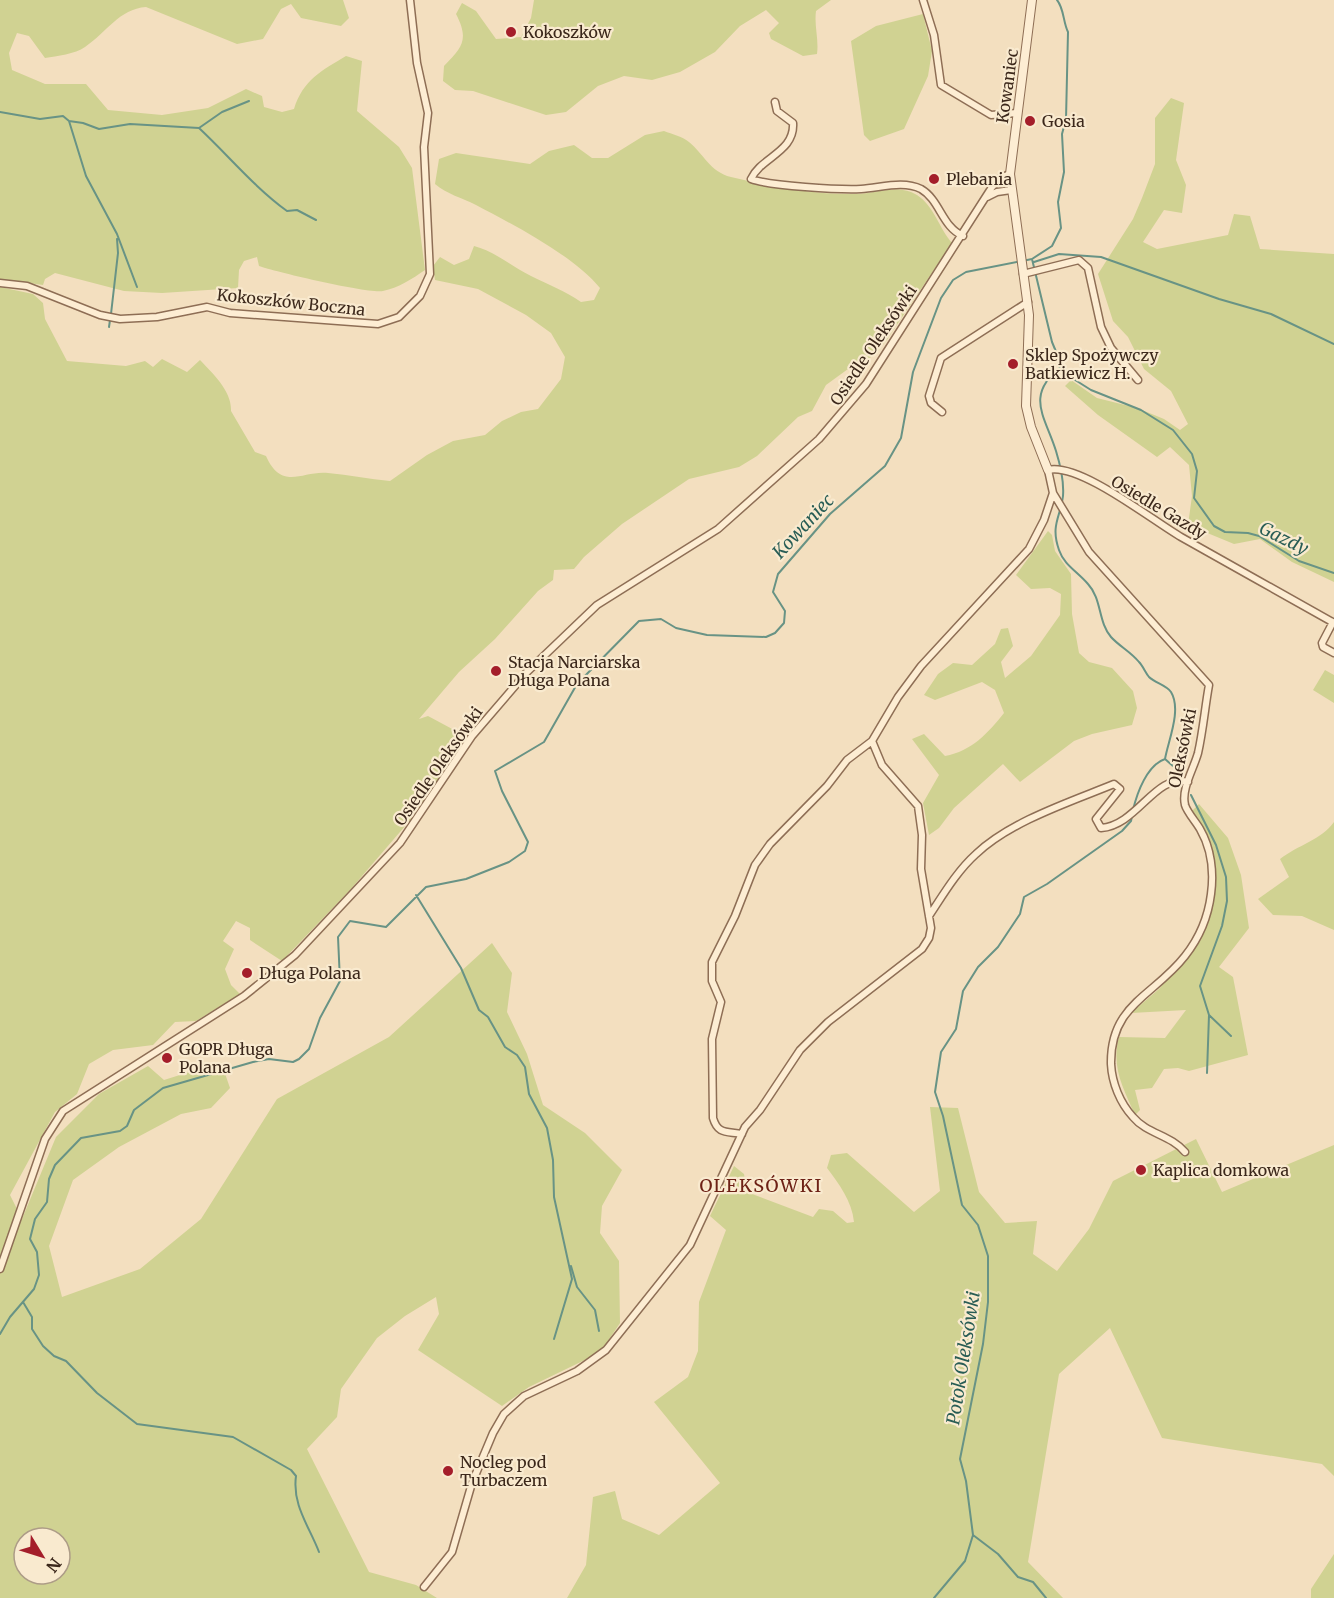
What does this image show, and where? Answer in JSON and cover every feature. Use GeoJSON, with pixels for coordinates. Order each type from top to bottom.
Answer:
{"type":"FeatureCollection","features":[{"type":"Feature","properties":{"kind":"street","name":"Kokoszków Boczna"},"geometry":{"type":"LineString","coordinates":[[0,283],[27,286],[100,315],[120,319],[157,317],[207,307],[230,313],[378,324],[399,317],[420,296],[430,274],[429,196],[424,147],[428,113],[417,63],[410,0]]}},
{"type":"Feature","properties":{"kind":"street"},"geometry":{"type":"LineString","coordinates":[[923,0],[934,35],[942,85],[991,115],[1017,113]]}},
{"type":"Feature","properties":{"kind":"street","name":"Kowaniec"},"geometry":{"type":"LineString","coordinates":[[1026,272],[1021,255],[1010,174],[1032,0]]}},
{"type":"Feature","properties":{"kind":"street"},"geometry":{"type":"LineString","coordinates":[[775,102],[777,111],[793,123],[792,134],[779,153],[751,179],[840,189],[884,185],[920,189],[930,197],[948,225],[963,236]]}},
{"type":"Feature","properties":{"kind":"street","name":"Osiedle Oleksówki"},"geometry":{"type":"LineString","coordinates":[[0,1269],[45,1139],[63,1111],[244,996],[295,956],[400,843],[472,736],[527,672],[597,605],[718,529],[832,426],[866,384],[1000,178],[1010,174]]}},
{"type":"Feature","properties":{"kind":"street"},"geometry":{"type":"LineString","coordinates":[[987,198],[997,192],[1011,190]]}},
{"type":"Feature","properties":{"kind":"street"},"geometry":{"type":"LineString","coordinates":[[1050,469],[1031,427],[1026,406],[1030,328],[1026,272],[1079,260],[1088,268],[1101,327],[1111,348],[1138,380]]}},
{"type":"Feature","properties":{"kind":"street"},"geometry":{"type":"LineString","coordinates":[[942,412],[931,403],[929,396],[941,358],[1028,303]]}},
{"type":"Feature","properties":{"kind":"street","name":"Osiedle Gazdy"},"geometry":{"type":"LineString","coordinates":[[1050,469],[1061,469],[1125,499],[1178,535],[1334,622]]}},
{"type":"Feature","properties":{"kind":"street","name":"Oleksówki"},"geometry":{"type":"LineString","coordinates":[[1050,469],[1053,493],[1089,552],[1209,685],[1198,752],[1188,782],[1185,806],[1203,835],[1213,865],[1212,892],[1206,924],[1184,957],[1121,1018],[1111,1045],[1112,1078],[1122,1101],[1133,1118],[1159,1134],[1178,1142],[1185,1152]]}},
{"type":"Feature","properties":{"kind":"street"},"geometry":{"type":"LineString","coordinates":[[742,1134],[720,1132],[713,1118],[712,1038],[721,1002],[712,981],[712,962],[735,916],[755,865],[770,844],[819,794],[847,760],[872,741],[898,697],[921,666],[1029,549],[1044,520],[1053,493]]}},
{"type":"Feature","properties":{"kind":"street"},"geometry":{"type":"LineString","coordinates":[[1334,622],[1322,643],[1323,647],[1334,653]]}},
{"type":"Feature","properties":{"kind":"street"},"geometry":{"type":"LineString","coordinates":[[424,1587],[452,1552],[472,1483],[493,1433],[504,1414],[524,1396],[577,1371],[606,1350],[690,1245],[742,1134],[786,1068],[814,1033],[922,949],[929,938],[929,916],[921,869],[922,835],[918,806],[882,765],[872,741]]}},
{"type":"Feature","properties":{"kind":"street"},"geometry":{"type":"LineString","coordinates":[[929,916],[974,855],[995,838],[1065,803],[1114,784],[1120,789],[1096,819],[1096,824],[1101,828],[1108,827],[1133,814],[1166,783],[1177,779],[1188,782]]}},
{"type":"Feature","properties":{"kind":"green space"},"geometry":{"type":"Polygon","coordinates":[[[0,0],[343,0],[349,18],[341,26],[301,18],[291,4],[281,9],[263,39],[237,44],[146,7],[128,12],[93,41],[71,53],[45,58],[29,36],[17,33],[9,53],[12,70],[45,84],[86,84],[108,110],[162,115],[208,108],[246,89],[262,96],[264,107],[282,112],[294,109],[308,83],[346,56],[362,61],[357,111],[399,147],[412,168],[425,270],[410,280],[383,291],[342,286],[269,269],[259,266],[257,257],[244,261],[239,270],[238,288],[162,293],[124,291],[55,273],[45,279],[43,285],[0,279],[0,0]]]}},
{"type":"Feature","properties":{"kind":"green space"},"geometry":{"type":"Polygon","coordinates":[[[534,0],[831,0],[816,11],[817,54],[803,56],[771,39],[769,33],[779,23],[766,10],[740,26],[715,52],[680,72],[652,80],[624,76],[598,86],[566,112],[546,115],[473,91],[455,90],[443,81],[444,66],[460,48],[462,42],[462,30],[456,14],[462,3],[476,11],[496,39],[521,37],[531,18],[534,0]]]}},
{"type":"Feature","properties":{"kind":"green space"},"geometry":{"type":"Polygon","coordinates":[[[923,14],[932,51],[928,76],[904,129],[870,141],[864,135],[851,41],[876,26],[923,14]]]}},
{"type":"Feature","properties":{"kind":"green space"},"geometry":{"type":"Polygon","coordinates":[[[1171,98],[1184,103],[1176,160],[1186,185],[1182,213],[1164,210],[1143,242],[1157,249],[1228,235],[1234,214],[1250,216],[1260,249],[1334,254],[1334,582],[1292,562],[1260,539],[1234,544],[1188,525],[1192,496],[1189,465],[1170,447],[1157,457],[1098,415],[1065,386],[1071,380],[1097,398],[1137,408],[1164,419],[1180,430],[1188,424],[1171,391],[1144,369],[1128,337],[1113,321],[1098,274],[1133,219],[1142,198],[1155,164],[1155,118],[1171,98]]]}},
{"type":"Feature","properties":{"kind":"green space"},"geometry":{"type":"Polygon","coordinates":[[[664,131],[687,140],[707,162],[724,175],[731,177],[761,184],[839,194],[862,194],[894,189],[910,192],[928,205],[952,243],[875,355],[848,369],[826,385],[812,411],[798,417],[757,456],[739,467],[689,479],[622,524],[584,557],[574,569],[554,570],[553,580],[538,591],[495,639],[459,672],[419,719],[428,716],[469,738],[412,818],[350,890],[282,961],[250,940],[250,928],[236,921],[223,941],[234,949],[225,969],[231,985],[240,994],[196,1021],[175,1022],[153,1045],[113,1050],[89,1064],[77,1094],[55,1112],[10,1195],[22,1219],[56,1137],[99,1094],[148,1066],[164,1080],[221,1062],[230,1088],[211,1108],[181,1114],[119,1147],[73,1180],[49,1246],[62,1297],[140,1269],[201,1219],[277,1099],[389,1037],[492,943],[512,973],[507,1012],[527,1054],[543,1105],[585,1133],[622,1170],[602,1206],[600,1233],[619,1261],[620,1323],[604,1347],[591,1357],[529,1387],[502,1406],[418,1350],[439,1314],[436,1297],[405,1316],[377,1338],[341,1389],[337,1417],[307,1449],[369,1572],[416,1585],[437,1598],[0,1598],[0,287],[33,294],[43,303],[45,319],[67,361],[126,366],[145,361],[153,367],[162,359],[187,372],[200,360],[225,390],[231,411],[255,452],[266,456],[272,467],[279,473],[294,477],[328,473],[390,481],[427,455],[453,441],[485,435],[502,421],[521,412],[538,409],[561,379],[565,357],[551,333],[526,315],[478,289],[435,280],[433,266],[440,257],[454,265],[469,259],[474,246],[496,255],[581,302],[594,300],[600,288],[575,264],[542,242],[435,184],[439,159],[456,153],[530,164],[549,151],[574,145],[592,158],[608,158],[645,135],[664,131]]]}},
{"type":"Feature","properties":{"kind":"green space"},"geometry":{"type":"Polygon","coordinates":[[[1048,531],[1052,535],[1055,551],[1071,574],[1072,614],[1079,653],[1089,662],[1112,668],[1133,691],[1137,708],[1132,725],[1092,734],[1074,741],[1020,782],[1003,764],[954,808],[939,828],[929,835],[923,803],[939,775],[912,739],[924,734],[945,756],[955,754],[979,740],[1004,713],[995,690],[982,682],[935,700],[924,695],[938,674],[953,663],[972,665],[995,644],[1001,629],[1008,628],[1013,646],[1001,662],[1005,678],[1031,656],[1060,615],[1061,594],[1050,588],[1031,589],[1016,575],[1048,531]]]}},
{"type":"Feature","properties":{"kind":"green space"},"geometry":{"type":"Polygon","coordinates":[[[1325,670],[1334,675],[1334,703],[1313,690],[1325,670]]]}},
{"type":"Feature","properties":{"kind":"green space"},"geometry":{"type":"Polygon","coordinates":[[[1199,804],[1228,838],[1241,875],[1249,928],[1219,967],[1233,977],[1248,1055],[1189,1071],[1178,1068],[1164,1069],[1152,1088],[1135,1090],[1140,1110],[1135,1115],[1117,1068],[1119,1037],[1165,1038],[1186,1010],[1131,1013],[1159,989],[1201,938],[1216,880],[1191,812],[1199,804]]]}},
{"type":"Feature","properties":{"kind":"green space"},"geometry":{"type":"Polygon","coordinates":[[[1334,822],[1334,930],[1302,916],[1273,915],[1258,899],[1289,877],[1280,859],[1316,838],[1334,822]]]}},
{"type":"Feature","properties":{"kind":"green space"},"geometry":{"type":"Polygon","coordinates":[[[930,1107],[958,1108],[979,1192],[1005,1223],[1037,1221],[1033,1254],[1057,1271],[1089,1229],[1113,1181],[1196,1139],[1222,1192],[1334,1145],[1334,1476],[1322,1464],[1162,1438],[1110,1328],[1059,1374],[1028,1562],[1063,1598],[567,1598],[586,1565],[593,1497],[615,1491],[622,1519],[659,1535],[720,1483],[654,1402],[688,1377],[698,1351],[699,1302],[726,1230],[710,1216],[734,1166],[744,1174],[747,1192],[813,1217],[819,1209],[833,1211],[847,1223],[854,1222],[851,1207],[827,1168],[831,1155],[847,1153],[914,1212],[940,1191],[930,1107]]]}},
{"type":"Feature","properties":{"kind":"green space"},"geometry":{"type":"Polygon","coordinates":[[[1334,1554],[1334,1598],[1311,1598],[1311,1589],[1334,1554]]]}},
{"type":"Feature","properties":{"kind":"waterway","name":"Kowaniec"},"geometry":{"type":"LineString","coordinates":[[0,1334],[10,1317],[34,1289],[39,1275],[37,1252],[30,1239],[35,1219],[47,1202],[49,1179],[55,1165],[81,1138],[120,1131],[127,1126],[134,1110],[163,1088],[253,1062],[269,1059],[293,1062],[299,1059],[309,1049],[320,1018],[340,981],[338,937],[350,921],[386,927],[426,887],[466,879],[509,862],[525,851],[528,842],[502,791],[495,771],[544,742],[577,684],[639,621],[661,619],[676,628],[707,635],[766,637],[775,633],[784,623],[785,611],[773,592],[778,574],[830,514],[885,466],[901,438],[913,372],[941,298],[953,280],[966,272],[1032,259],[1052,246],[1061,228],[1058,202],[1064,172],[1062,134],[1066,119],[1068,32],[1057,0]]}},
{"type":"Feature","properties":{"kind":"waterway"},"geometry":{"type":"LineString","coordinates":[[199,128],[222,112],[249,101]]}},
{"type":"Feature","properties":{"kind":"waterway","name":"Kokoszków"},"geometry":{"type":"LineString","coordinates":[[0,112],[40,119],[63,116],[69,121],[99,129],[130,124],[199,128],[275,202],[287,211],[297,210],[316,220]]}},
{"type":"Feature","properties":{"kind":"waterway"},"geometry":{"type":"LineString","coordinates":[[69,121],[86,176],[117,234],[137,287]]}},
{"type":"Feature","properties":{"kind":"waterway"},"geometry":{"type":"LineString","coordinates":[[111,314],[118,253],[117,239]]}},
{"type":"Feature","properties":{"kind":"waterway"},"geometry":{"type":"LineString","coordinates":[[1034,262],[1059,254],[1101,257],[1219,299],[1271,314],[1334,344]]}},
{"type":"Feature","properties":{"kind":"waterway","name":"Gazdy"},"geometry":{"type":"LineString","coordinates":[[1032,259],[1052,342],[1062,366],[1072,378],[1091,390],[1141,410],[1173,430],[1192,454],[1197,471],[1194,498],[1214,526],[1225,532],[1259,536],[1299,561],[1334,573]]}},
{"type":"Feature","properties":{"kind":"waterway"},"geometry":{"type":"LineString","coordinates":[[109,327],[110,320]]}},
{"type":"Feature","properties":{"kind":"waterway","name":"Potok Oleksówki"},"geometry":{"type":"LineString","coordinates":[[1062,366],[1050,377],[1043,387],[1041,396],[1043,416],[1056,451],[1062,479],[1063,496],[1056,527],[1059,550],[1096,596],[1104,624],[1111,637],[1136,658],[1149,677],[1169,690],[1174,699],[1175,716],[1165,759],[1148,773],[1133,810]]}},
{"type":"Feature","properties":{"kind":"waterway"},"geometry":{"type":"LineString","coordinates":[[1165,759],[1182,774]]}},
{"type":"Feature","properties":{"kind":"waterway"},"geometry":{"type":"LineString","coordinates":[[1191,795],[1216,845],[1226,877],[1227,901],[1222,926],[1200,986],[1209,1015],[1207,1073]]}},
{"type":"Feature","properties":{"kind":"waterway","name":"Potok Oleksówki"},"geometry":{"type":"LineString","coordinates":[[934,1598],[965,1561],[973,1535],[966,1481],[960,1459],[983,1344],[988,1302],[988,1256],[978,1225],[962,1205],[943,1116],[935,1092],[941,1052],[956,1029],[963,991],[978,967],[998,947],[1020,914],[1024,897],[1047,884],[1122,831],[1131,821],[1132,816]]}},
{"type":"Feature","properties":{"kind":"waterway"},"geometry":{"type":"LineString","coordinates":[[416,895],[461,968],[479,1010],[488,1017],[505,1047],[517,1055],[525,1067],[529,1094],[547,1128],[553,1160],[554,1197],[572,1279],[554,1339]]}},
{"type":"Feature","properties":{"kind":"waterway"},"geometry":{"type":"LineString","coordinates":[[1209,1015],[1231,1036]]}},
{"type":"Feature","properties":{"kind":"waterway"},"geometry":{"type":"LineString","coordinates":[[571,1266],[577,1287],[595,1310],[599,1331]]}},
{"type":"Feature","properties":{"kind":"waterway"},"geometry":{"type":"LineString","coordinates":[[23,1302],[32,1317],[32,1329],[43,1346],[54,1356],[66,1361],[97,1393],[137,1424],[233,1437],[291,1470],[296,1476],[296,1496],[302,1515],[319,1552]]}},
{"type":"Feature","properties":{"kind":"waterway"},"geometry":{"type":"LineString","coordinates":[[973,1535],[998,1554],[1018,1577],[1033,1582],[1046,1598]]}},
{"type":"Feature","properties":{"kind":"place","name":"Kokoszków"},"geometry":{"type":"Point","coordinates":[511,32]}},
{"type":"Feature","properties":{"kind":"place","name":"Gosia"},"geometry":{"type":"Point","coordinates":[1030,121]}},
{"type":"Feature","properties":{"kind":"place","name":"Plebania"},"geometry":{"type":"Point","coordinates":[934,179]}},
{"type":"Feature","properties":{"kind":"place","name":"Sklep Spożywczy Batkiewicz H."},"geometry":{"type":"Point","coordinates":[1013,364]}},
{"type":"Feature","properties":{"kind":"place","name":"Stacja Narciarska Długa Polana"},"geometry":{"type":"Point","coordinates":[496,671]}},
{"type":"Feature","properties":{"kind":"place","name":"Długa Polana"},"geometry":{"type":"Point","coordinates":[247,973]}},
{"type":"Feature","properties":{"kind":"place","name":"GOPR Długa Polana"},"geometry":{"type":"Point","coordinates":[167,1058]}},
{"type":"Feature","properties":{"kind":"place","name":"Kaplica domkowa"},"geometry":{"type":"Point","coordinates":[1141,1170]}},
{"type":"Feature","properties":{"kind":"place","name":"Nocleg pod Turbaczem"},"geometry":{"type":"Point","coordinates":[448,1471]}},
{"type":"Feature","properties":{"kind":"district","name":"OLEKSÓWKI"},"geometry":{"type":"Point","coordinates":[761,1185]}}]}
